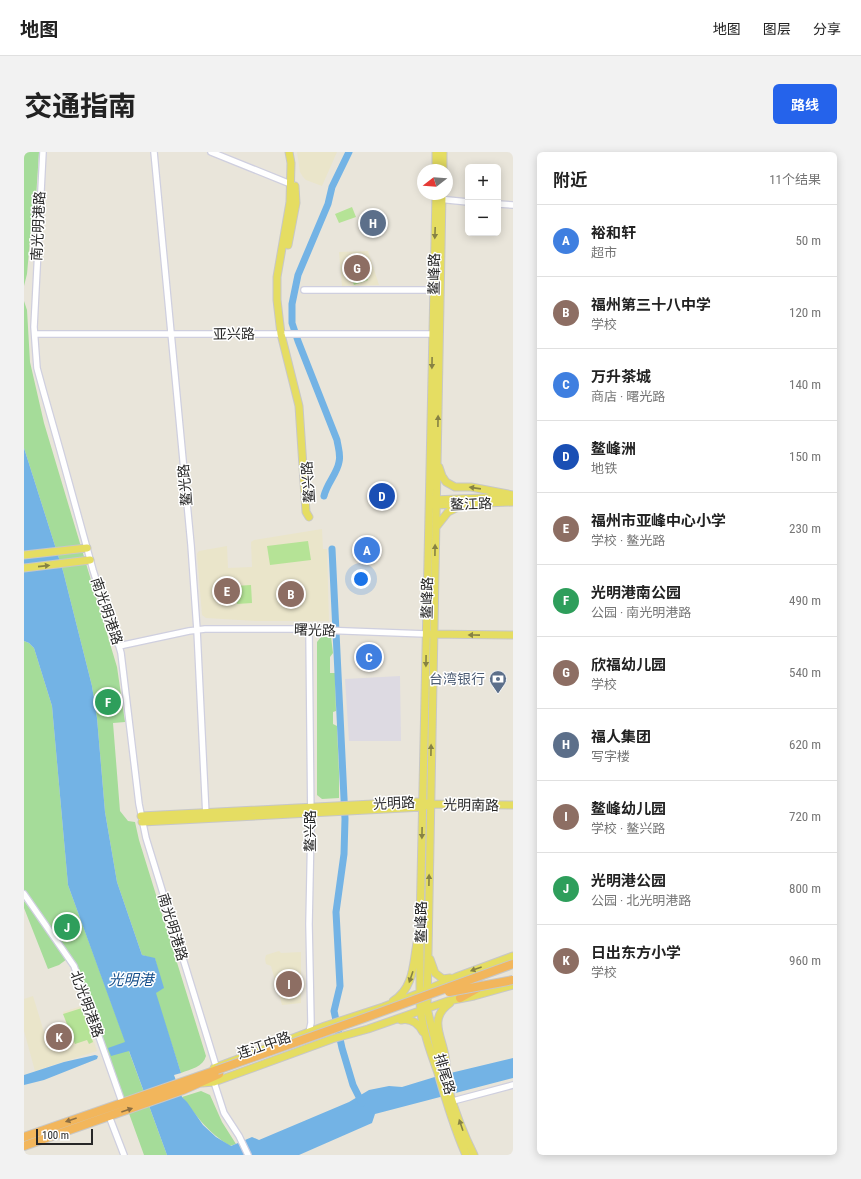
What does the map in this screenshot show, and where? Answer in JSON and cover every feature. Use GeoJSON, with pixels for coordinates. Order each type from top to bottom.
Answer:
{"type":"FeatureCollection","features":[{"type":"Feature","properties":{"kind":"highway","name":"连江中路"},"geometry":{"type":"LineString","coordinates":[[24,1146],[109,1116],[217,1070],[512,966]]}},
{"type":"Feature","properties":{"kind":"highway","name":"连江中路"},"geometry":{"type":"LineString","coordinates":[[217,1070],[453,998],[512,966]]}},
{"type":"Feature","properties":{"kind":"highway"},"geometry":{"type":"LineString","coordinates":[[453,998],[513,976]]}},
{"type":"Feature","properties":{"kind":"highway"},"geometry":{"type":"LineString","coordinates":[[453,998],[513,980]]}},
{"type":"Feature","properties":{"kind":"highway","name":"连江中路"},"geometry":{"type":"LineString","coordinates":[[24,1137],[122,1102],[149,1098]]}},
{"type":"Feature","properties":{"kind":"main road","name":"鳌兴路"},"geometry":{"type":"LineString","coordinates":[[285,334],[302,404],[310,511],[309,517],[306,512],[299,406],[285,334],[281,308],[281,291],[285,262],[296,203],[291,163],[288,152]]}},
{"type":"Feature","properties":{"kind":"main road","name":"鳌兴路"},"geometry":{"type":"LineString","coordinates":[[293,152],[295,164],[293,185]]}},
{"type":"Feature","properties":{"kind":"main road"},"geometry":{"type":"LineString","coordinates":[[436,152],[436,164]]}},
{"type":"Feature","properties":{"kind":"main road"},"geometry":{"type":"LineString","coordinates":[[443,152],[443,164]]}},
{"type":"Feature","properties":{"kind":"main road","name":"鳌峰路"},"geometry":{"type":"LineString","coordinates":[[420,1002],[420,925],[425,804],[433,502],[433,290],[439,200]]}},
{"type":"Feature","properties":{"kind":"main road","name":"鳌峰路"},"geometry":{"type":"LineString","coordinates":[[430,634],[436,528],[433,502],[437,462],[439,200]]}},
{"type":"Feature","properties":{"kind":"main road"},"geometry":{"type":"LineString","coordinates":[[437,462],[446,482],[454,487],[472,487],[513,496]]}},
{"type":"Feature","properties":{"kind":"main road","name":"鳌江路"},"geometry":{"type":"LineString","coordinates":[[433,502],[513,496]]}},
{"type":"Feature","properties":{"kind":"main road","name":"鳌江路"},"geometry":{"type":"LineString","coordinates":[[433,502],[466,504],[513,502]]}},
{"type":"Feature","properties":{"kind":"main road"},"geometry":{"type":"LineString","coordinates":[[436,528],[448,512],[466,504]]}},
{"type":"Feature","properties":{"kind":"main road"},"geometry":{"type":"LineString","coordinates":[[24,555],[87,548]]}},
{"type":"Feature","properties":{"kind":"main road"},"geometry":{"type":"LineString","coordinates":[[24,568],[90,560]]}},
{"type":"Feature","properties":{"kind":"main road","name":"曙光路"},"geometry":{"type":"LineString","coordinates":[[430,634],[513,635]]}},
{"type":"Feature","properties":{"kind":"main road","name":"鳌峰路"},"geometry":{"type":"LineString","coordinates":[[425,804],[428,950],[427,989]]}},
{"type":"Feature","properties":{"kind":"main road","name":"光明路"},"geometry":{"type":"LineString","coordinates":[[142,819],[425,804]]}},
{"type":"Feature","properties":{"kind":"main road","name":"光明南路"},"geometry":{"type":"LineString","coordinates":[[425,804],[513,805]]}},
{"type":"Feature","properties":{"kind":"main road"},"geometry":{"type":"LineString","coordinates":[[383,1007],[402,994],[411,979],[420,925]]}},
{"type":"Feature","properties":{"kind":"main road"},"geometry":{"type":"LineString","coordinates":[[428,950],[435,973],[443,979],[456,977]]}},
{"type":"Feature","properties":{"kind":"main road"},"geometry":{"type":"LineString","coordinates":[[217,1070],[309,1032],[383,1007],[456,977],[513,956]]}},
{"type":"Feature","properties":{"kind":"main road"},"geometry":{"type":"LineString","coordinates":[[444,983],[441,987],[441,992],[444,998],[474,996],[513,985]]}},
{"type":"Feature","properties":{"kind":"main road","name":"排尾路"},"geometry":{"type":"LineString","coordinates":[[427,989],[423,1009],[432,1056],[442,1075]]}},
{"type":"Feature","properties":{"kind":"main road"},"geometry":{"type":"LineString","coordinates":[[198,1079],[214,1082],[453,998]]}},
{"type":"Feature","properties":{"kind":"main road"},"geometry":{"type":"LineString","coordinates":[[442,1075],[445,1056],[437,1022],[441,1010],[453,998]]}},
{"type":"Feature","properties":{"kind":"main road","name":"排尾路"},"geometry":{"type":"LineString","coordinates":[[420,1002],[450,1098],[474,1155]]}},
{"type":"Feature","properties":{"kind":"main road"},"geometry":{"type":"LineString","coordinates":[[368,1029],[381,1027],[407,1019],[411,1020],[420,1026],[423,1031],[432,1056]]}},
{"type":"Feature","properties":{"kind":"main road","name":"排尾路"},"geometry":{"type":"LineString","coordinates":[[450,1098],[455,1130],[466,1155]]}},
{"type":"Feature","properties":{"kind":"street","name":"南光明港路"},"geometry":{"type":"LineString","coordinates":[[43,152],[35,281],[35,334],[41,384],[90,560],[114,637],[119,646],[142,819],[151,855],[217,1070]]}},
{"type":"Feature","properties":{"kind":"street","name":"鳌光路"},"geometry":{"type":"LineString","coordinates":[[154,152],[191,545],[197,630],[206,815]]}},
{"type":"Feature","properties":{"kind":"street"},"geometry":{"type":"LineString","coordinates":[[211,152],[293,185]]}},
{"type":"Feature","properties":{"kind":"street"},"geometry":{"type":"LineString","coordinates":[[453,199],[465,201]]}},
{"type":"Feature","properties":{"kind":"street"},"geometry":{"type":"LineString","coordinates":[[501,204],[513,205]]}},
{"type":"Feature","properties":{"kind":"street"},"geometry":{"type":"LineString","coordinates":[[304,290],[433,290]]}},
{"type":"Feature","properties":{"kind":"street","name":"亚兴路"},"geometry":{"type":"LineString","coordinates":[[35,334],[433,334]]}},
{"type":"Feature","properties":{"kind":"street","name":"曙光路"},"geometry":{"type":"LineString","coordinates":[[119,646],[197,630],[331,630],[430,634]]}},
{"type":"Feature","properties":{"kind":"street","name":"鳌兴路"},"geometry":{"type":"LineString","coordinates":[[309,630],[309,924],[311,1023],[309,1032]]}},
{"type":"Feature","properties":{"kind":"street","name":"北光明港路"},"geometry":{"type":"LineString","coordinates":[[24,894],[74,966],[122,1102]]}},
{"type":"Feature","properties":{"kind":"street"},"geometry":{"type":"LineString","coordinates":[[214,1082],[224,1113],[242,1141],[248,1155]]}},
{"type":"Feature","properties":{"kind":"street"},"geometry":{"type":"LineString","coordinates":[[450,1098],[513,1085]]}},
{"type":"Feature","properties":{"kind":"street"},"geometry":{"type":"LineString","coordinates":[[109,1116],[124,1155]]}},
{"type":"Feature","properties":{"kind":"shaded area"},"geometry":{"type":"Polygon","coordinates":[[[297,152],[337,152],[322,186],[306,180],[303,177],[300,172],[297,152]]]}},
{"type":"Feature","properties":{"kind":"shaded area"},"geometry":{"type":"Polygon","coordinates":[[[368,251],[379,285],[342,286],[339,252],[368,251]]]}},
{"type":"Feature","properties":{"kind":"shaded area"},"geometry":{"type":"Polygon","coordinates":[[[322,529],[323,549],[327,549],[329,621],[256,621],[206,618],[202,615],[197,554],[199,551],[227,546],[228,568],[252,567],[251,542],[254,540],[322,529]]]}},
{"type":"Feature","properties":{"kind":"shaded area"},"geometry":{"type":"Polygon","coordinates":[[[400,676],[401,741],[349,741],[345,679],[400,676]]]}},
{"type":"Feature","properties":{"kind":"shaded area"},"geometry":{"type":"Polygon","coordinates":[[[279,951],[281,953],[301,952],[301,1003],[282,1005],[271,966],[266,964],[265,959],[266,955],[279,951]]]}},
{"type":"Feature","properties":{"kind":"shaded area"},"geometry":{"type":"Polygon","coordinates":[[[33,996],[44,1032],[66,1024],[63,1012],[82,1006],[97,1051],[35,1071],[24,1031],[24,999],[33,996]]]}},
{"type":"Feature","properties":{"kind":"green space"},"geometry":{"type":"Polygon","coordinates":[[[24,152],[39,152],[34,228],[31,229],[27,274],[24,286],[24,152]]]}},
{"type":"Feature","properties":{"kind":"green space"},"geometry":{"type":"Polygon","coordinates":[[[352,207],[356,217],[339,223],[335,214],[352,207]]]}},
{"type":"Feature","properties":{"kind":"green space"},"geometry":{"type":"Polygon","coordinates":[[[364,269],[368,280],[354,285],[350,274],[364,269]]]}},
{"type":"Feature","properties":{"kind":"green space"},"geometry":{"type":"Polygon","coordinates":[[[24,301],[27,310],[30,362],[44,423],[117,667],[125,722],[113,723],[120,811],[128,821],[135,822],[139,840],[206,1056],[202,1063],[193,1069],[181,1073],[155,993],[163,988],[155,959],[142,955],[117,882],[105,812],[97,718],[92,686],[63,571],[24,448],[24,301]]]}},
{"type":"Feature","properties":{"kind":"green space"},"geometry":{"type":"Polygon","coordinates":[[[308,541],[311,560],[270,565],[267,546],[308,541]]]}},
{"type":"Feature","properties":{"kind":"green space"},"geometry":{"type":"Polygon","coordinates":[[[251,585],[252,603],[237,604],[235,586],[251,585]]]}},
{"type":"Feature","properties":{"kind":"green space"},"geometry":{"type":"Polygon","coordinates":[[[321,637],[331,637],[333,653],[330,657],[330,673],[335,673],[336,711],[333,712],[333,724],[337,726],[339,772],[339,798],[322,799],[317,795],[317,642],[321,637]]]}},
{"type":"Feature","properties":{"kind":"green space"},"geometry":{"type":"Polygon","coordinates":[[[24,641],[29,643],[34,648],[52,706],[68,885],[167,1155],[144,1155],[75,964],[24,890],[24,641]]]}},
{"type":"Feature","properties":{"kind":"green space"},"geometry":{"type":"Polygon","coordinates":[[[24,901],[67,959],[59,965],[48,969],[24,908],[24,901]]]}},
{"type":"Feature","properties":{"kind":"green space"},"geometry":{"type":"Polygon","coordinates":[[[82,1008],[93,1042],[89,1044],[87,1040],[75,1044],[63,1014],[82,1008]]]}},
{"type":"Feature","properties":{"kind":"green space"},"geometry":{"type":"Polygon","coordinates":[[[201,1091],[210,1095],[222,1122],[236,1144],[230,1146],[209,1130],[182,1097],[201,1091]]]}},
{"type":"Feature","properties":{"kind":"water","name":"光明港"},"geometry":{"type":"Polygon","coordinates":[[[24,448],[63,571],[92,686],[97,718],[105,812],[117,882],[142,955],[155,958],[164,988],[156,993],[181,1073],[174,1075],[182,1097],[203,1125],[216,1137],[231,1146],[252,1137],[259,1140],[349,1102],[369,1090],[389,1086],[402,1087],[438,1076],[513,1058],[513,1078],[375,1114],[372,1123],[299,1155],[167,1155],[129,1051],[111,1056],[108,1048],[125,1042],[68,885],[52,706],[34,648],[29,643],[24,641],[24,448]]]}},
{"type":"Feature","properties":{"kind":"water"},"geometry":{"type":"Polygon","coordinates":[[[95,1055],[98,1056],[97,1059],[44,1080],[24,1085],[24,1075],[64,1062],[95,1055]]]}},
{"type":"Feature","properties":{"kind":"waterway"},"geometry":{"type":"LineString","coordinates":[[324,496],[338,466],[340,459],[339,451],[337,440],[292,323],[292,304],[298,275],[328,204],[332,187],[349,152]]}},
{"type":"Feature","properties":{"kind":"waterway"},"geometry":{"type":"LineString","coordinates":[[332,549],[345,819],[344,854],[336,912],[340,986],[334,1011],[342,1048],[353,1085],[362,1103]]}},
{"type":"Feature","properties":{"kind":"place","name":"福人集团"},"geometry":{"type":"Point","coordinates":[373,223]}},
{"type":"Feature","properties":{"kind":"place","name":"欣福幼儿园"},"geometry":{"type":"Point","coordinates":[357,268]}},
{"type":"Feature","properties":{"kind":"place","name":"鳌峰洲"},"geometry":{"type":"Point","coordinates":[382,496]}},
{"type":"Feature","properties":{"kind":"place","name":"裕和轩"},"geometry":{"type":"Point","coordinates":[367,550]}},
{"type":"Feature","properties":{"kind":"place","name":"福州市亚峰中心小学"},"geometry":{"type":"Point","coordinates":[227,591]}},
{"type":"Feature","properties":{"kind":"place","name":"福州第三十八中学"},"geometry":{"type":"Point","coordinates":[291,594]}},
{"type":"Feature","properties":{"kind":"place","name":"万升茶城"},"geometry":{"type":"Point","coordinates":[369,657]}},
{"type":"Feature","properties":{"kind":"place","name":"台湾银行"},"geometry":{"type":"Point","coordinates":[498,694]}},
{"type":"Feature","properties":{"kind":"place","name":"光明港南公园"},"geometry":{"type":"Point","coordinates":[108,702]}},
{"type":"Feature","properties":{"kind":"place","name":"光明港公园"},"geometry":{"type":"Point","coordinates":[67,927]}},
{"type":"Feature","properties":{"kind":"place","name":"鳌峰幼儿园"},"geometry":{"type":"Point","coordinates":[289,984]}},
{"type":"Feature","properties":{"kind":"place","name":"日出东方小学"},"geometry":{"type":"Point","coordinates":[59,1037]}}]}
